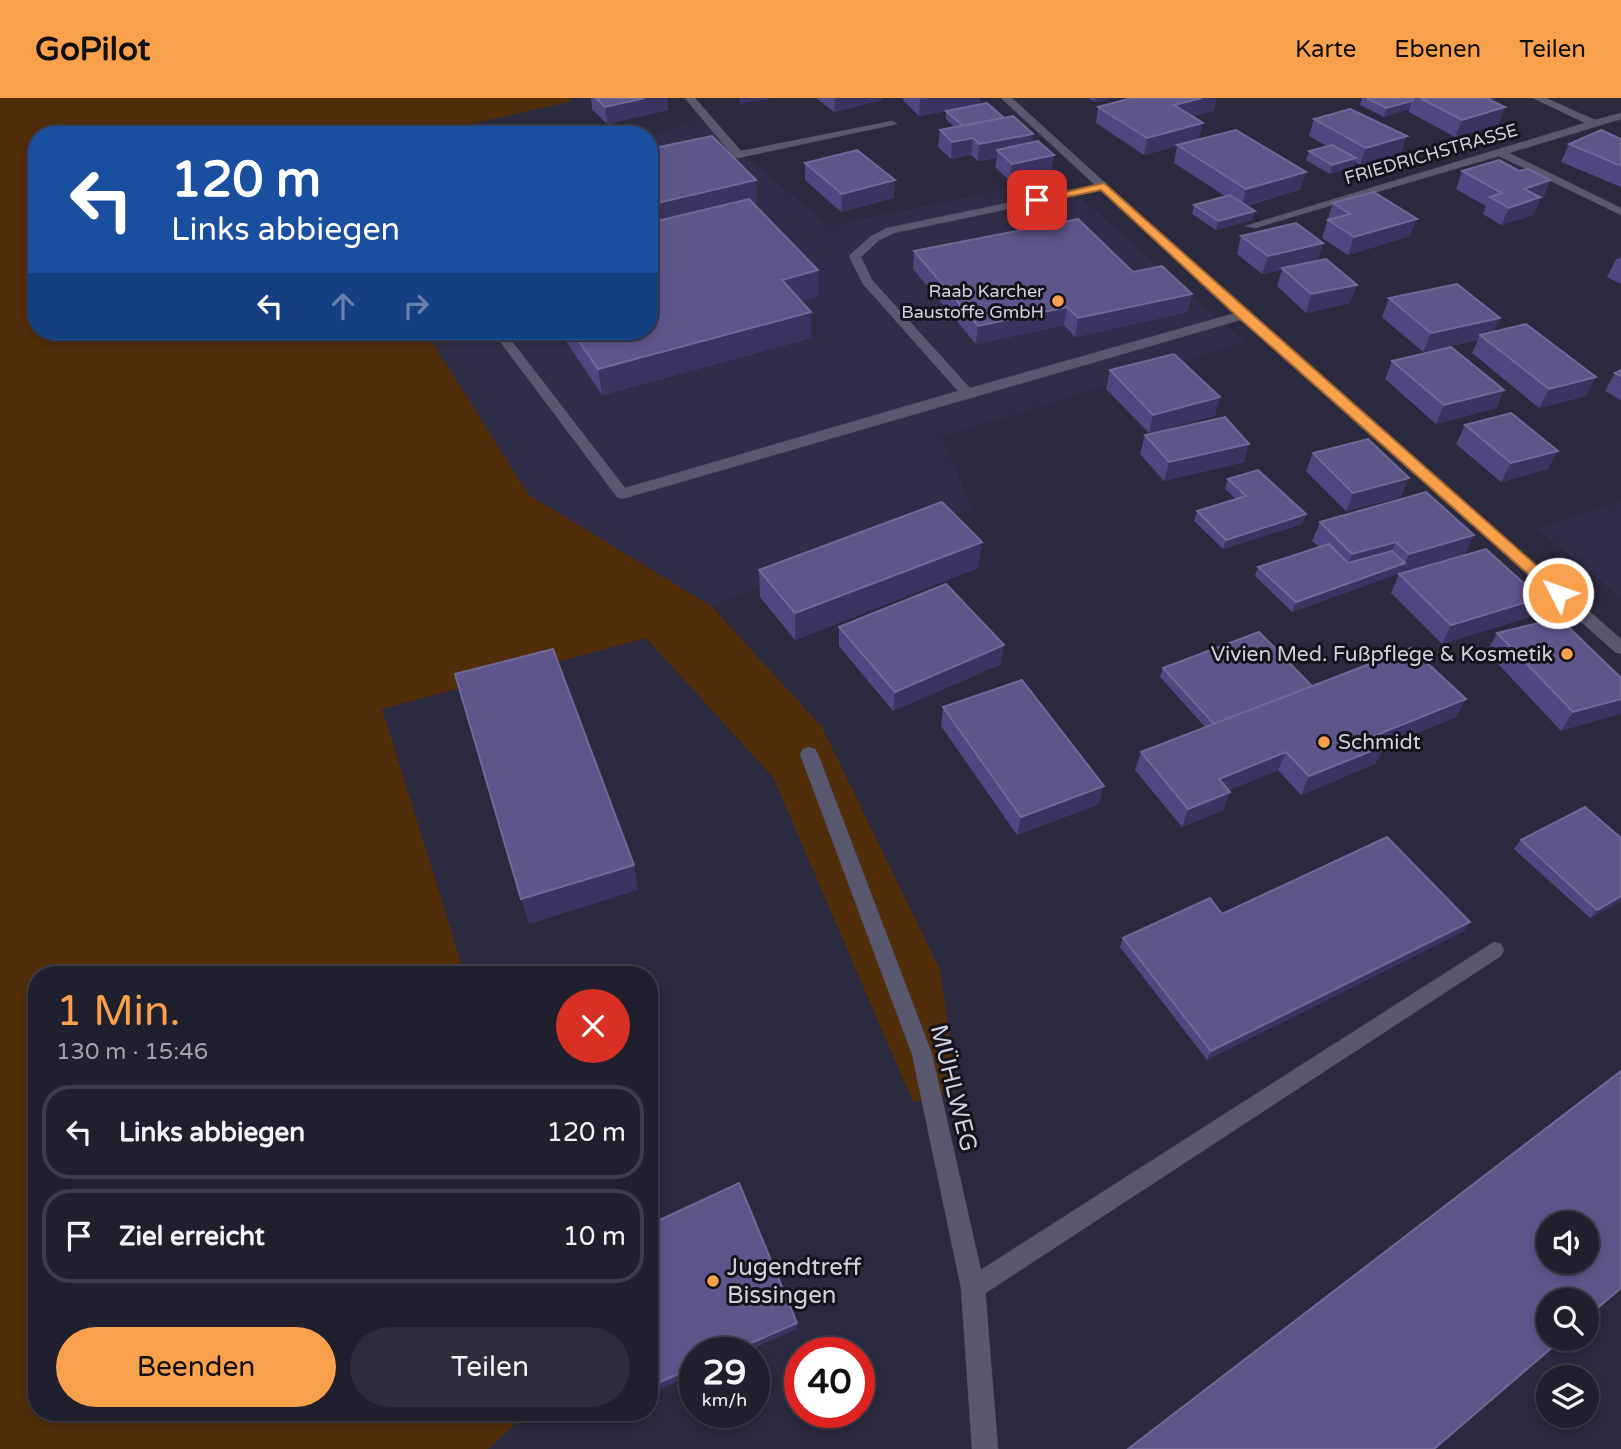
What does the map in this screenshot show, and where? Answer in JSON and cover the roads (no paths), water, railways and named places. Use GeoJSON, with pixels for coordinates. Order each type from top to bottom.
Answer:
{"type":"FeatureCollection","features":[{"type":"Feature","properties":{"kind":"street"},"geometry":{"type":"LineString","coordinates":[[690,98],[738,155],[892,124]]}},
{"type":"Feature","properties":{"kind":"street"},"geometry":{"type":"LineString","coordinates":[[1006,98],[1243,315],[1621,648]]}},
{"type":"Feature","properties":{"kind":"street"},"geometry":{"type":"LineString","coordinates":[[1538,98],[1595,124]]}},
{"type":"Feature","properties":{"kind":"street","name":"FRIEDRICHSTRASSE"},"geometry":{"type":"LineString","coordinates":[[1251,226],[1621,116]]}},
{"type":"Feature","properties":{"kind":"street"},"geometry":{"type":"LineString","coordinates":[[1500,152],[1621,212]]}},
{"type":"Feature","properties":{"kind":"street"},"geometry":{"type":"LineString","coordinates":[[967,393],[866,281],[855,256],[875,238],[891,230],[1104,186]]}},
{"type":"Feature","properties":{"kind":"street"},"geometry":{"type":"LineString","coordinates":[[505,340],[622,495],[1243,315]]}},
{"type":"Feature","properties":{"kind":"street","name":"MÜHLWEG"},"geometry":{"type":"LineString","coordinates":[[809,754],[922,1054],[973,1288],[985,1449]]}},
{"type":"Feature","properties":{"kind":"street"},"geometry":{"type":"LineString","coordinates":[[973,1288],[1494,950]]}},
{"type":"Feature","properties":{"kind":"place","name":"Raab Karcher Baustoffe GmbH"},"geometry":{"type":"Point","coordinates":[1058,301]}},
{"type":"Feature","properties":{"kind":"place","name":"Vivien Med. Fußpflege & Kosmetik"},"geometry":{"type":"Point","coordinates":[1567,654]}},
{"type":"Feature","properties":{"kind":"place","name":"Schmidt"},"geometry":{"type":"Point","coordinates":[1324,742]}},
{"type":"Feature","properties":{"kind":"place","name":"Jugendtreff Bissingen"},"geometry":{"type":"Point","coordinates":[713,1281]}}]}
